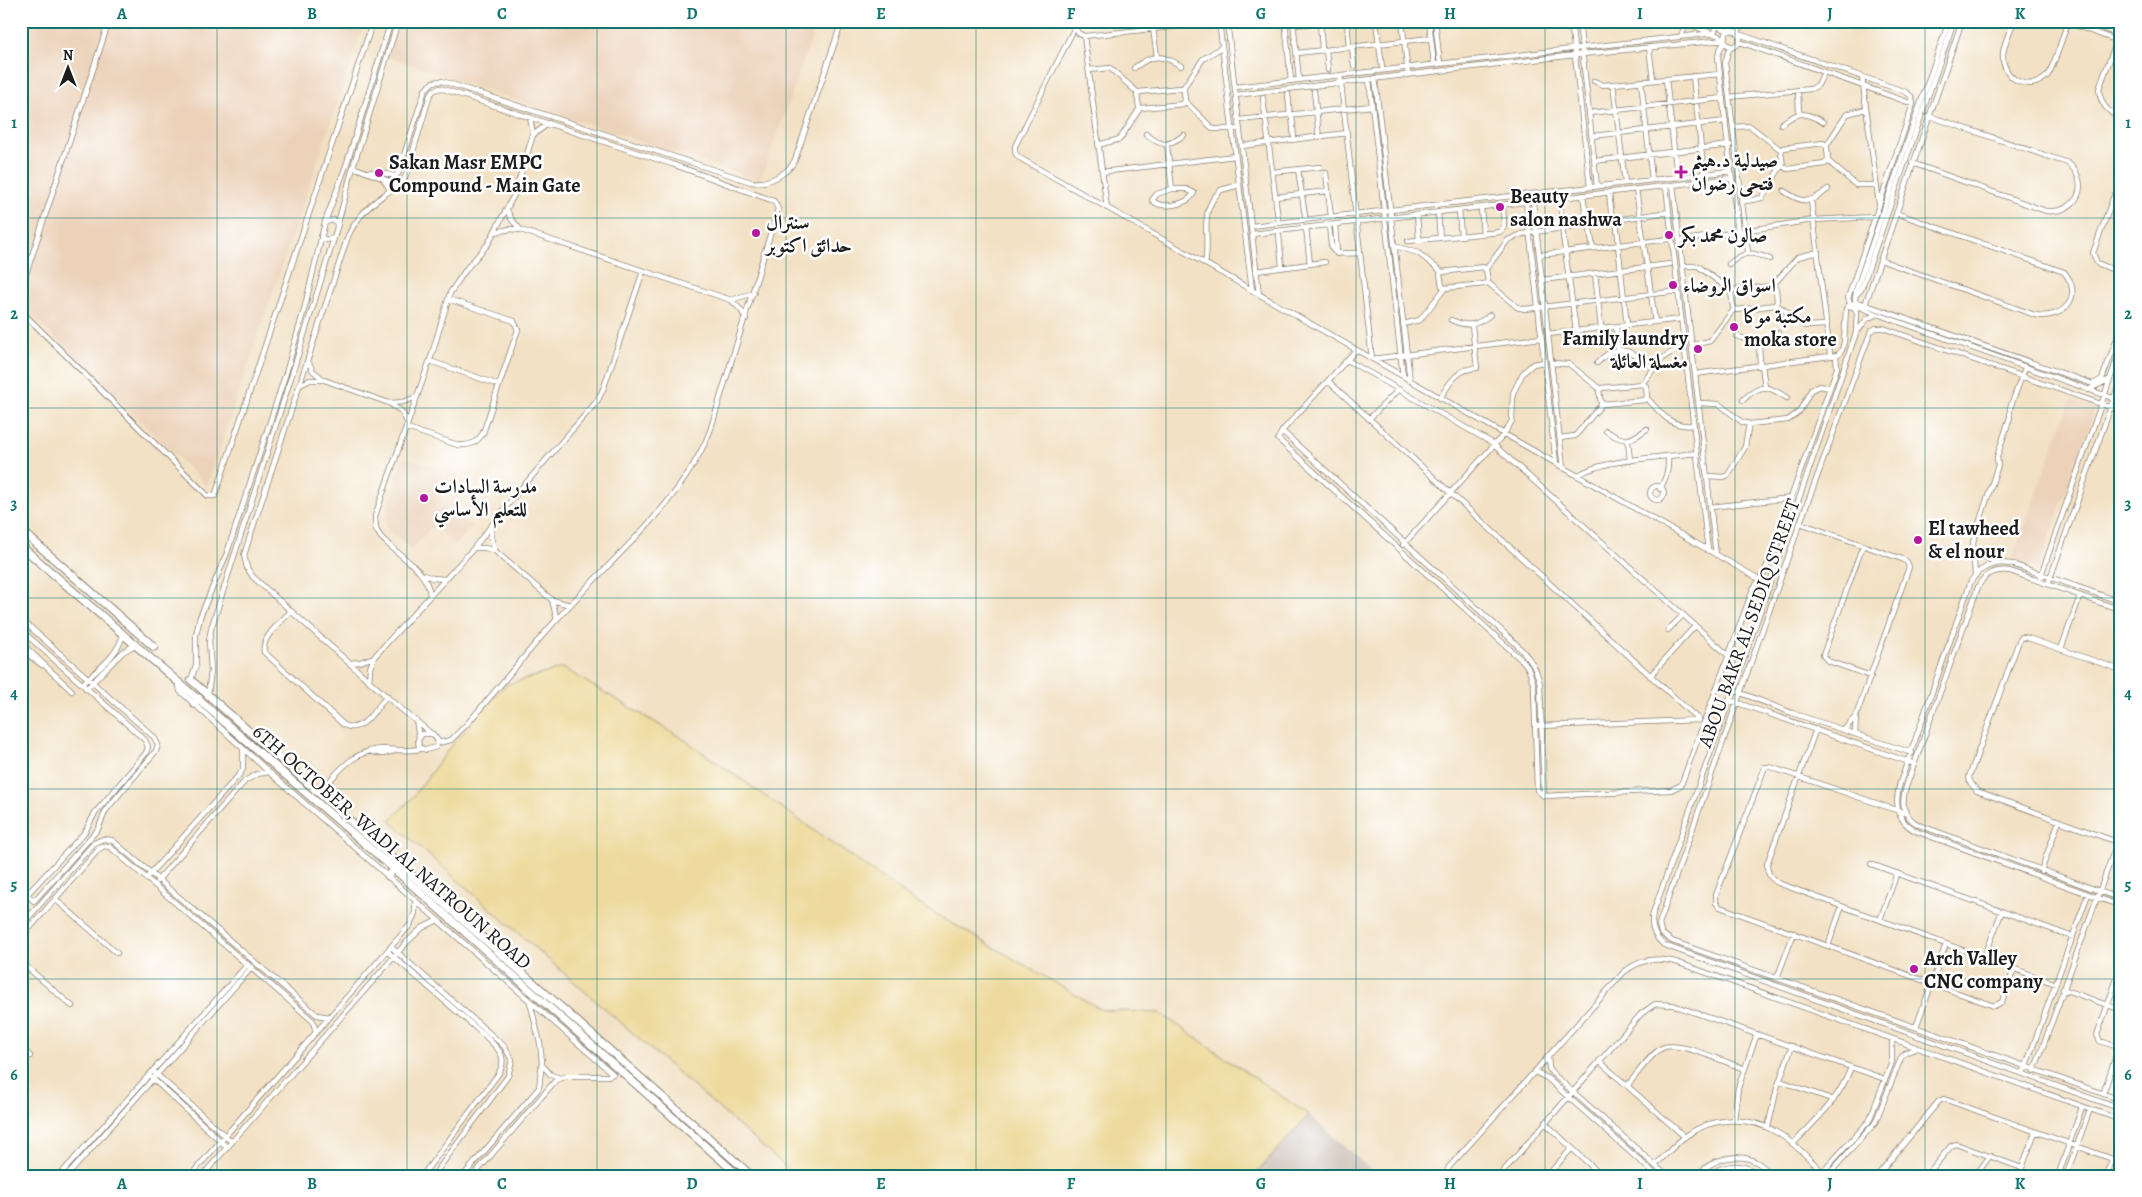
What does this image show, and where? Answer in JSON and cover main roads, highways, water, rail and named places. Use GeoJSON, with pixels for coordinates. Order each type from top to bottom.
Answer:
{"type":"FeatureCollection","features":[{"type":"Feature","properties":{"kind":"place","name":"صيدلية د.هيثم فتحى رضوان"},"geometry":{"type":"Point","coordinates":[1681,172]}},
{"type":"Feature","properties":{"kind":"place","name":"Sakan Masr EMPC Compound - Main Gate"},"geometry":{"type":"Point","coordinates":[379,173]}},
{"type":"Feature","properties":{"kind":"place","name":"Beauty salon nashwa"},"geometry":{"type":"Point","coordinates":[1500,207]}},
{"type":"Feature","properties":{"kind":"place","name":"سنترال حدائق اكتوبر"},"geometry":{"type":"Point","coordinates":[756,233]}},
{"type":"Feature","properties":{"kind":"place","name":"صالون محمد بكر"},"geometry":{"type":"Point","coordinates":[1669,235]}},
{"type":"Feature","properties":{"kind":"place","name":"اسواق الروضاء"},"geometry":{"type":"Point","coordinates":[1673,285]}},
{"type":"Feature","properties":{"kind":"place","name":"مكتبة موكا moka store"},"geometry":{"type":"Point","coordinates":[1734,327]}},
{"type":"Feature","properties":{"kind":"place","name":"Family laundry مغسلة العائلة"},"geometry":{"type":"Point","coordinates":[1698,349]}},
{"type":"Feature","properties":{"kind":"place","name":"مدرسة السادات للتعليم الأساسي"},"geometry":{"type":"Point","coordinates":[424,498]}},
{"type":"Feature","properties":{"kind":"place","name":"El tawheed & el nour"},"geometry":{"type":"Point","coordinates":[1918,540]}},
{"type":"Feature","properties":{"kind":"place","name":"Arch Valley CNC company"},"geometry":{"type":"Point","coordinates":[1914,969]}}]}
